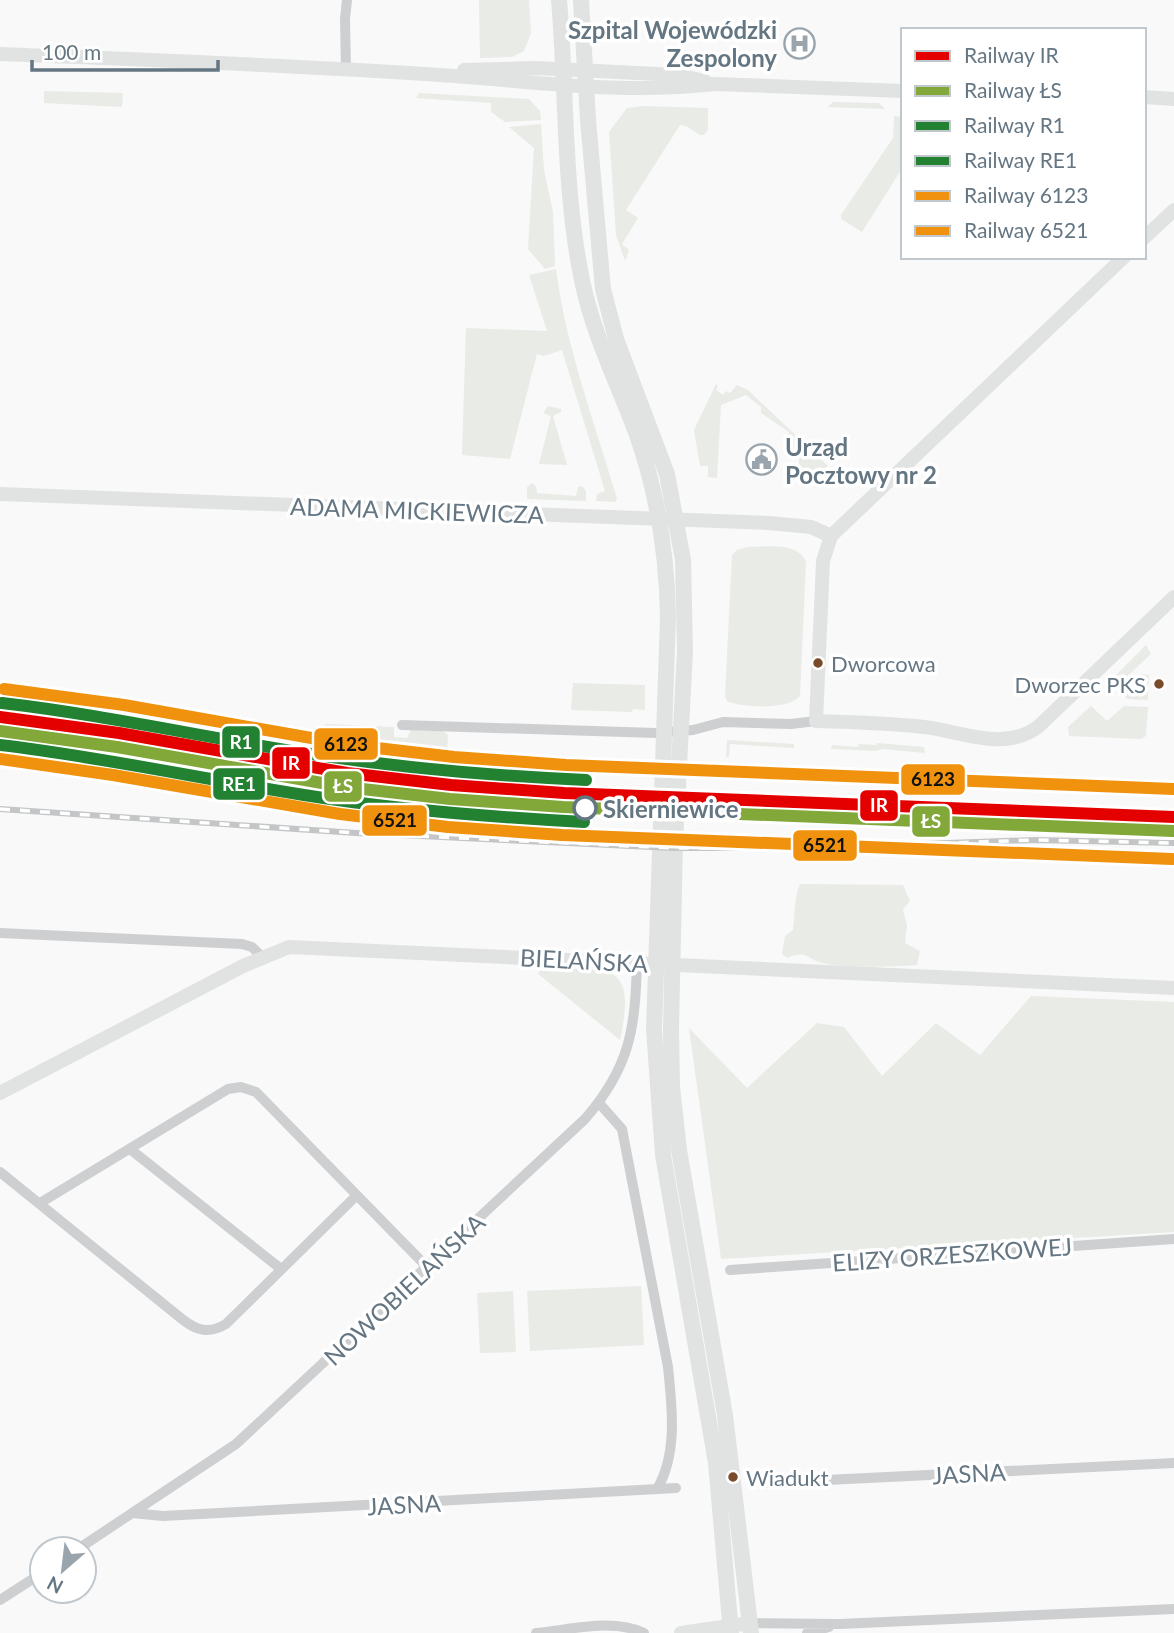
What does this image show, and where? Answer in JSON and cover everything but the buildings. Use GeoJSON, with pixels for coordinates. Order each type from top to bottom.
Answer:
{"type":"FeatureCollection","features":[{"type":"Feature","properties":{"kind":"main road"},"geometry":{"type":"LineString","coordinates":[[559,0],[576,244],[585,294],[600,346],[637,435],[649,473],[663,539],[668,617],[654,1028],[679,1150],[725,1415],[750,1628]]}},
{"type":"Feature","properties":{"kind":"main road"},"geometry":{"type":"LineString","coordinates":[[581,0],[599,261],[608,312],[667,474],[678,524],[685,603],[671,1029],[664,1086],[663,1155],[716,1463],[731,1630]]}},
{"type":"Feature","properties":{"kind":"street"},"geometry":{"type":"LineString","coordinates":[[346,69],[347,0]]}},
{"type":"Feature","properties":{"kind":"street"},"geometry":{"type":"LineString","coordinates":[[0,54],[442,75],[585,79],[678,75],[714,84],[901,91]]}},
{"type":"Feature","properties":{"kind":"street"},"geometry":{"type":"LineString","coordinates":[[1146,97],[1174,99]]}},
{"type":"Feature","properties":{"kind":"street"},"geometry":{"type":"LineString","coordinates":[[1146,236],[1174,209]]}},
{"type":"Feature","properties":{"kind":"street"},"geometry":{"type":"LineString","coordinates":[[816,721],[823,561],[831,536],[1122,259]]}},
{"type":"Feature","properties":{"kind":"street","name":"ADAMA MICKIEWICZA"},"geometry":{"type":"LineString","coordinates":[[0,494],[769,523],[804,525],[831,536]]}},
{"type":"Feature","properties":{"kind":"street"},"geometry":{"type":"LineString","coordinates":[[402,725],[656,733],[693,730],[723,722],[791,724],[816,721],[925,727],[954,734],[1000,739],[1023,736],[1039,726],[1174,597]]}},
{"type":"Feature","properties":{"kind":"street"},"geometry":{"type":"LineString","coordinates":[[0,933],[242,944],[252,947],[262,957]]}},
{"type":"Feature","properties":{"kind":"street","name":"BIELAŃSKA"},"geometry":{"type":"LineString","coordinates":[[0,1093],[262,957],[297,946],[1174,988]]}},
{"type":"Feature","properties":{"kind":"street","name":"NOWOBIELAŃSKA"},"geometry":{"type":"LineString","coordinates":[[98,1536],[236,1444],[565,1140],[599,1103],[615,1078],[630,1043],[637,963]]}},
{"type":"Feature","properties":{"kind":"street"},"geometry":{"type":"LineString","coordinates":[[40,1203],[228,1089],[242,1087],[256,1092],[427,1267]]}},
{"type":"Feature","properties":{"kind":"street"},"geometry":{"type":"LineString","coordinates":[[599,1103],[622,1129],[668,1367],[670,1441],[663,1478],[657,1489]]}},
{"type":"Feature","properties":{"kind":"street"},"geometry":{"type":"LineString","coordinates":[[130,1149],[281,1269]]}},
{"type":"Feature","properties":{"kind":"street"},"geometry":{"type":"LineString","coordinates":[[0,1172],[182,1319],[200,1330],[212,1331],[226,1324],[356,1196]]}},
{"type":"Feature","properties":{"kind":"street","name":"ELIZY ORZESZKOWEJ"},"geometry":{"type":"LineString","coordinates":[[730,1270],[1174,1239]]}},
{"type":"Feature","properties":{"kind":"street","name":"JASNA"},"geometry":{"type":"LineString","coordinates":[[765,1483],[1174,1464]]}},
{"type":"Feature","properties":{"kind":"street","name":"JASNA"},"geometry":{"type":"LineString","coordinates":[[132,1513],[163,1516],[676,1488]]}},
{"type":"Feature","properties":{"kind":"street"},"geometry":{"type":"LineString","coordinates":[[0,1600],[28,1582]]}},
{"type":"Feature","properties":{"kind":"street"},"geometry":{"type":"LineString","coordinates":[[681,1633],[1174,1609]]}},
{"type":"Feature","properties":{"kind":"street"},"geometry":{"type":"LineString","coordinates":[[807,1633],[840,1624]]}},
{"type":"Feature","properties":{"kind":"street"},"geometry":{"type":"LineString","coordinates":[[536,1633],[613,1626],[644,1633]]}},
{"type":"Feature","properties":{"kind":"shaded area"},"geometry":{"type":"Polygon","coordinates":[[[479,0],[529,0],[531,33],[524,51],[512,57],[480,58],[479,0]]]}},
{"type":"Feature","properties":{"kind":"shaded area"},"geometry":{"type":"Polygon","coordinates":[[[44,91],[123,93],[122,107],[44,103],[44,91]]]}},
{"type":"Feature","properties":{"kind":"shaded area"},"geometry":{"type":"Polygon","coordinates":[[[419,93],[529,99],[540,111],[541,120],[505,122],[491,112],[491,103],[416,98],[419,93]]]}},
{"type":"Feature","properties":{"kind":"shaded area"},"geometry":{"type":"Polygon","coordinates":[[[833,102],[879,103],[885,109],[827,107],[833,102]]]}},
{"type":"Feature","properties":{"kind":"shaded area"},"geometry":{"type":"Polygon","coordinates":[[[627,108],[708,108],[708,130],[704,135],[700,135],[680,125],[626,210],[638,218],[622,244],[629,250],[625,261],[616,235],[609,132],[627,108]]]}},
{"type":"Feature","properties":{"kind":"shaded area"},"geometry":{"type":"Polygon","coordinates":[[[894,116],[901,117],[901,170],[862,232],[841,219],[841,215],[893,138],[894,116]]]}},
{"type":"Feature","properties":{"kind":"shaded area"},"geometry":{"type":"Polygon","coordinates":[[[541,124],[544,170],[553,212],[555,263],[555,266],[545,269],[528,249],[534,148],[509,127],[541,124]]]}},
{"type":"Feature","properties":{"kind":"shaded area"},"geometry":{"type":"Polygon","coordinates":[[[556,269],[574,356],[617,499],[615,502],[596,501],[597,494],[605,491],[562,350],[544,356],[537,354],[510,459],[462,455],[466,328],[547,331],[529,275],[556,269]]]}},
{"type":"Feature","properties":{"kind":"shaded area"},"geometry":{"type":"Polygon","coordinates":[[[716,384],[716,390],[723,395],[726,391],[730,393],[737,385],[748,390],[828,466],[815,479],[804,468],[799,468],[799,456],[789,456],[789,432],[761,413],[761,407],[746,395],[721,405],[717,478],[708,477],[708,466],[700,466],[694,430],[716,384]]]}},
{"type":"Feature","properties":{"kind":"shaded area"},"geometry":{"type":"Polygon","coordinates":[[[548,406],[561,409],[561,412],[553,416],[567,465],[539,464],[551,416],[543,413],[548,406]]]}},
{"type":"Feature","properties":{"kind":"shaded area"},"geometry":{"type":"Polygon","coordinates":[[[532,483],[536,486],[537,493],[576,496],[578,487],[582,486],[586,491],[586,501],[527,499],[527,487],[532,483]]]}},
{"type":"Feature","properties":{"kind":"shaded area"},"geometry":{"type":"Polygon","coordinates":[[[747,547],[789,548],[802,555],[806,562],[800,696],[786,704],[743,705],[727,701],[725,696],[732,555],[747,547]]]}},
{"type":"Feature","properties":{"kind":"shaded area"},"geometry":{"type":"Polygon","coordinates":[[[1146,645],[1151,654],[1119,684],[1113,678],[1146,645]]]}},
{"type":"Feature","properties":{"kind":"shaded area"},"geometry":{"type":"Polygon","coordinates":[[[1140,674],[1149,675],[1148,700],[1127,699],[1123,693],[1124,689],[1140,674]]]}},
{"type":"Feature","properties":{"kind":"shaded area"},"geometry":{"type":"Polygon","coordinates":[[[573,683],[645,685],[645,710],[571,710],[573,683]]]}},
{"type":"Feature","properties":{"kind":"shaded area"},"geometry":{"type":"Polygon","coordinates":[[[1091,706],[1107,721],[1124,706],[1148,707],[1146,736],[1141,739],[1069,736],[1068,727],[1091,706]]]}},
{"type":"Feature","properties":{"kind":"shaded area"},"geometry":{"type":"Polygon","coordinates":[[[327,724],[394,727],[394,737],[407,738],[411,730],[443,731],[448,735],[447,754],[465,755],[465,765],[524,767],[524,776],[452,773],[320,756],[314,749],[316,738],[321,728],[327,724]]]}},
{"type":"Feature","properties":{"kind":"shaded area"},"geometry":{"type":"Polygon","coordinates":[[[727,740],[794,744],[794,748],[730,744],[729,757],[726,757],[727,740]]]}},
{"type":"Feature","properties":{"kind":"shaded area"},"geometry":{"type":"Polygon","coordinates":[[[859,744],[924,747],[925,753],[883,749],[831,749],[832,745],[858,747],[859,744]]]}},
{"type":"Feature","properties":{"kind":"shaded area"},"geometry":{"type":"Polygon","coordinates":[[[800,884],[903,885],[910,901],[903,909],[907,926],[905,943],[920,951],[917,965],[844,966],[817,962],[804,955],[787,958],[782,954],[785,936],[793,930],[800,884]]]}},
{"type":"Feature","properties":{"kind":"shaded area"},"geometry":{"type":"Polygon","coordinates":[[[541,968],[600,970],[612,974],[620,982],[625,994],[620,1040],[538,974],[541,968]]]}},
{"type":"Feature","properties":{"kind":"shaded area"},"geometry":{"type":"Polygon","coordinates":[[[1031,996],[1174,1002],[1174,1232],[721,1259],[689,1028],[747,1088],[817,1023],[844,1027],[882,1076],[936,1023],[980,1055],[1031,996]]]}},
{"type":"Feature","properties":{"kind":"shaded area"},"geometry":{"type":"Polygon","coordinates":[[[641,1286],[644,1345],[530,1351],[527,1291],[641,1286]]]}},
{"type":"Feature","properties":{"kind":"shaded area"},"geometry":{"type":"Polygon","coordinates":[[[513,1291],[516,1352],[480,1353],[477,1293],[513,1291]]]}},
{"type":"Feature","properties":{"kind":"railway"},"geometry":{"type":"LineString","coordinates":[[0,809],[356,833],[673,848],[806,848],[1035,840],[1174,843]]}},
{"type":"Feature","properties":{"kind":"rail line","name":"6123"},"geometry":{"type":"LineString","coordinates":[[4,689],[124,705],[351,745],[454,757],[566,765],[1174,789]]}},
{"type":"Feature","properties":{"kind":"rail line","name":"R1"},"geometry":{"type":"LineString","coordinates":[[2,703],[345,759],[448,771],[586,780]]}},
{"type":"Feature","properties":{"kind":"rail line","name":"IR"},"geometry":{"type":"LineString","coordinates":[[0,717],[119,733],[347,773],[451,785],[564,793],[1174,817]]}},
{"type":"Feature","properties":{"kind":"rail line","name":"ŁS"},"geometry":{"type":"LineString","coordinates":[[0,731],[117,747],[345,787],[450,799],[563,807],[1173,831]]}},
{"type":"Feature","properties":{"kind":"rail line","name":"RE1"},"geometry":{"type":"LineString","coordinates":[[0,745],[374,805],[584,822]]}},
{"type":"Feature","properties":{"kind":"rail line","name":"6521"},"geometry":{"type":"LineString","coordinates":[[0,759],[113,775],[340,814],[448,827],[562,835],[1172,859]]}},
{"type":"Feature","properties":{"kind":"place","name":"Szpital Wojewódzki Zespolony"},"geometry":{"type":"Point","coordinates":[800,43]}},
{"type":"Feature","properties":{"kind":"place","name":"Urząd Pocztowy nr 2"},"geometry":{"type":"Point","coordinates":[762,460]}},
{"type":"Feature","properties":{"kind":"place","name":"Dworcowa"},"geometry":{"type":"Point","coordinates":[818,663]}},
{"type":"Feature","properties":{"kind":"place","name":"Dworzec PKS"},"geometry":{"type":"Point","coordinates":[1159,684]}},
{"type":"Feature","properties":{"kind":"place","name":"Skierniewice"},"geometry":{"type":"Point","coordinates":[585,808]}},
{"type":"Feature","properties":{"kind":"place","name":"Wiadukt"},"geometry":{"type":"Point","coordinates":[733,1477]}}]}
